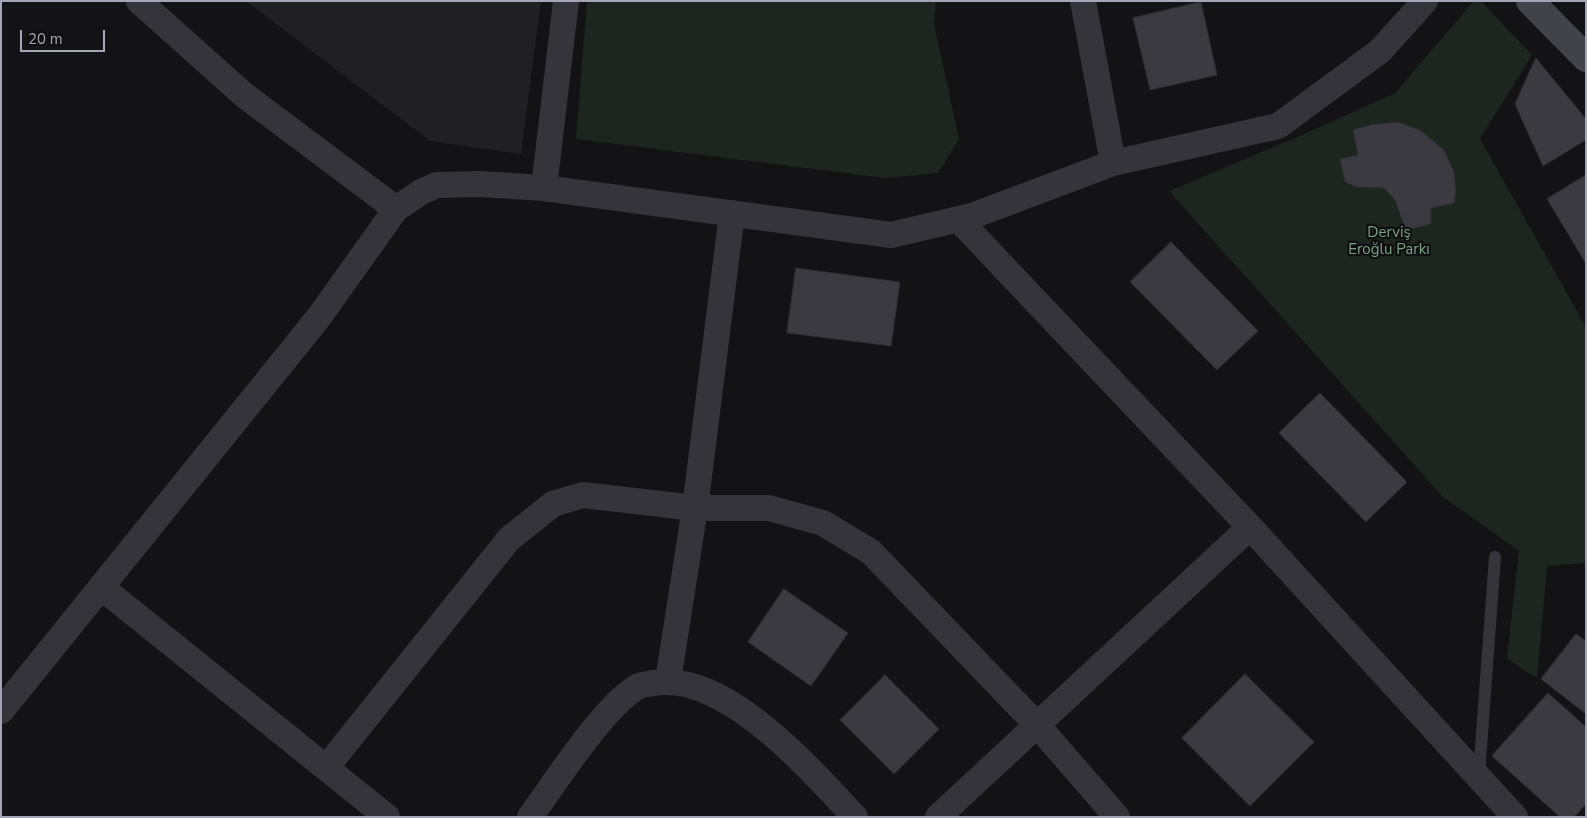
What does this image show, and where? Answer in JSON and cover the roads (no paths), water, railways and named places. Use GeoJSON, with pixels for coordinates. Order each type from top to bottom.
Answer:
{"type":"FeatureCollection","features":[{"type":"Feature","properties":{"kind":"street"},"geometry":{"type":"LineString","coordinates":[[139,1],[244,95],[396,209]]}},
{"type":"Feature","properties":{"kind":"street"},"geometry":{"type":"LineString","coordinates":[[544,188],[566,1]]}},
{"type":"Feature","properties":{"kind":"street"},"geometry":{"type":"LineString","coordinates":[[1083,1],[1112,163]]}},
{"type":"Feature","properties":{"kind":"street"},"geometry":{"type":"LineString","coordinates":[[1380,51],[1404,1]]}},
{"type":"Feature","properties":{"kind":"street"},"geometry":{"type":"LineString","coordinates":[[1,711],[319,317],[396,209],[421,192],[437,185],[480,184],[544,188],[891,235],[958,219],[1112,163],[1278,126],[1380,51],[1425,1]]}},
{"type":"Feature","properties":{"kind":"street"},"geometry":{"type":"LineString","coordinates":[[1530,1],[1586,58]]}},
{"type":"Feature","properties":{"kind":"street"},"geometry":{"type":"LineString","coordinates":[[668,681],[695,508],[732,213]]}},
{"type":"Feature","properties":{"kind":"street"},"geometry":{"type":"LineString","coordinates":[[958,219],[1250,527],[1515,817]]}},
{"type":"Feature","properties":{"kind":"street"},"geometry":{"type":"LineString","coordinates":[[326,768],[509,539],[553,504],[583,495],[695,508],[769,508],[823,523],[870,552],[1038,726],[1117,817]]}},
{"type":"Feature","properties":{"kind":"street"},"geometry":{"type":"LineString","coordinates":[[938,817],[1250,527]]}},
{"type":"Feature","properties":{"kind":"street"},"geometry":{"type":"LineString","coordinates":[[100,587],[387,817]]}},
{"type":"Feature","properties":{"kind":"street"},"geometry":{"type":"LineString","coordinates":[[530,817],[609,711],[640,686],[668,681],[695,686],[738,706],[813,772],[855,817]]}},
{"type":"Feature","properties":{"kind":"lane"},"geometry":{"type":"LineString","coordinates":[[1478,777],[1495,557]]}},
{"type":"Feature","properties":{"kind":"park label","name":"Derviş Eroğlu Parkı"},"geometry":{"type":"Point","coordinates":[1389,242]}}]}
